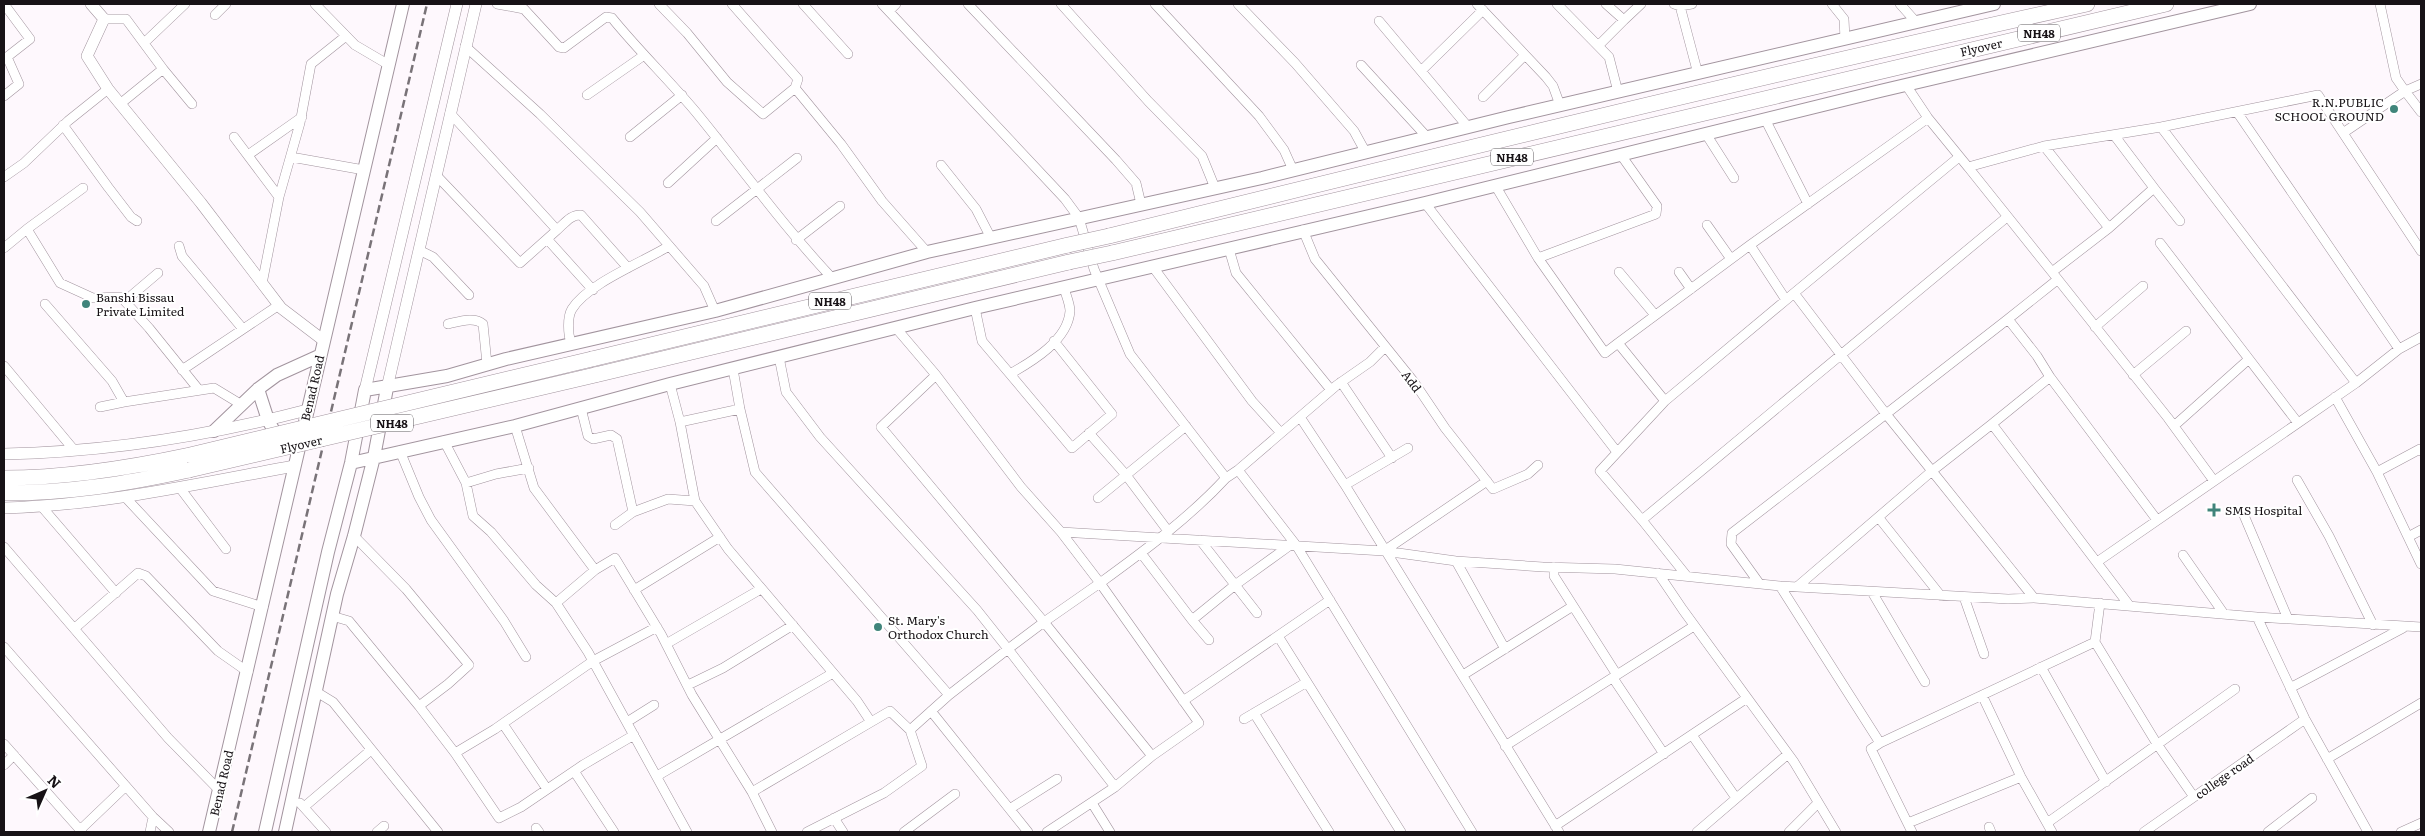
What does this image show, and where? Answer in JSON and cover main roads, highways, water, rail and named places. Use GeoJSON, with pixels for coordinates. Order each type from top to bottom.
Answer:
{"type":"FeatureCollection","features":[{"type":"Feature","properties":{"kind":"highway","name":"Flyover"},"geometry":{"type":"LineString","coordinates":[[4,478],[46,476],[153,463],[386,410],[1476,146],[1907,44],[2087,4]]}},
{"type":"Feature","properties":{"kind":"highway","name":"Flyover"},"geometry":{"type":"LineString","coordinates":[[4,493],[50,493],[141,481],[2166,4]]}},
{"type":"Feature","properties":{"kind":"main road","name":"Benad Road"},"geometry":{"type":"LineString","coordinates":[[209,832],[263,607],[306,410],[403,4]]}},
{"type":"Feature","properties":{"kind":"main road"},"geometry":{"type":"LineString","coordinates":[[265,832],[328,552],[351,463],[365,390],[386,388],[447,376],[571,343],[716,311],[927,252],[1293,170],[1560,105],[1994,4]]}},
{"type":"Feature","properties":{"kind":"main road"},"geometry":{"type":"LineString","coordinates":[[351,463],[515,426],[670,384],[974,308],[1425,203],[1765,119],[2250,4]]}},
{"type":"Feature","properties":{"kind":"main road"},"geometry":{"type":"LineString","coordinates":[[214,431],[258,389],[277,374],[319,356]]}},
{"type":"Feature","properties":{"kind":"main road"},"geometry":{"type":"LineString","coordinates":[[285,832],[337,594],[374,457],[386,388]]}},
{"type":"Feature","properties":{"kind":"main road"},"geometry":{"type":"LineString","coordinates":[[258,389],[268,420],[294,466]]}},
{"type":"Feature","properties":{"kind":"railway"},"geometry":{"type":"LineString","coordinates":[[232,832],[427,4]]}},
{"type":"Feature","properties":{"kind":"place","name":"R.N.PUBLIC SCHOOL GROUND"},"geometry":{"type":"Point","coordinates":[2394,109]}},
{"type":"Feature","properties":{"kind":"place","name":"Banshi Bissau Private Limited"},"geometry":{"type":"Point","coordinates":[86,304]}},
{"type":"Feature","properties":{"kind":"place","name":"SMS Hospital"},"geometry":{"type":"Point","coordinates":[2214,510]}},
{"type":"Feature","properties":{"kind":"place","name":"St. Mary's Orthodox Church"},"geometry":{"type":"Point","coordinates":[878,627]}}]}
